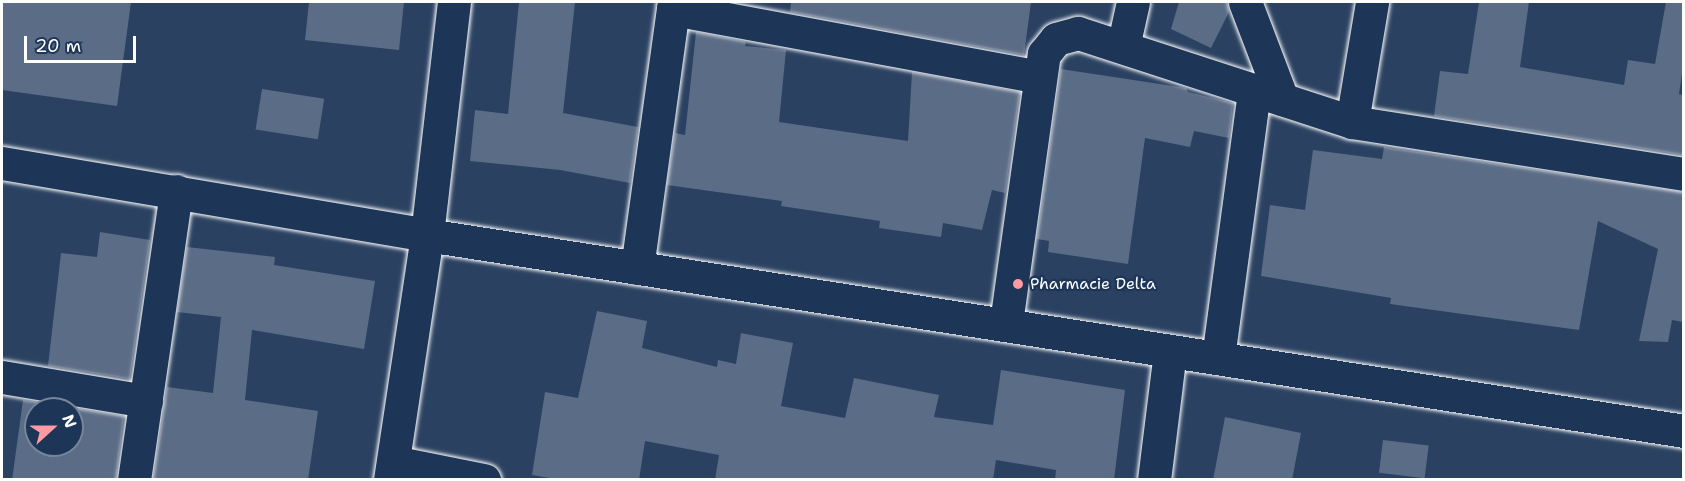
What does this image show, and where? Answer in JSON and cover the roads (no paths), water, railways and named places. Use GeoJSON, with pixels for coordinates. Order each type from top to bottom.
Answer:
{"type":"FeatureCollection","features":[{"type":"Feature","properties":{"kind":"street"},"geometry":{"type":"LineString","coordinates":[[454,2],[427,235],[391,471],[484,480]]}},
{"type":"Feature","properties":{"kind":"street"},"geometry":{"type":"LineString","coordinates":[[1123,47],[1133,2]]}},
{"type":"Feature","properties":{"kind":"street"},"geometry":{"type":"LineString","coordinates":[[1218,358],[1268,94],[1245,2]]}},
{"type":"Feature","properties":{"kind":"street"},"geometry":{"type":"LineString","coordinates":[[1352,122],[1372,2]]}},
{"type":"Feature","properties":{"kind":"street"},"geometry":{"type":"LineString","coordinates":[[637,268],[673,5],[1040,77]]}},
{"type":"Feature","properties":{"kind":"street"},"geometry":{"type":"LineString","coordinates":[[1006,323],[1044,54],[1056,39],[1078,33],[1352,122],[1683,174]]}},
{"type":"Feature","properties":{"kind":"street"},"geometry":{"type":"LineString","coordinates":[[2,163],[427,235],[1006,323],[1170,351],[1683,431]]}},
{"type":"Feature","properties":{"kind":"street"},"geometry":{"type":"LineString","coordinates":[[135,480],[176,191]]}},
{"type":"Feature","properties":{"kind":"street"},"geometry":{"type":"LineString","coordinates":[[1154,480],[1170,351]]}},
{"type":"Feature","properties":{"kind":"street"},"geometry":{"type":"LineString","coordinates":[[2,377],[146,400]]}},
{"type":"Feature","properties":{"kind":"place","name":"Pharmacie Delta"},"geometry":{"type":"Point","coordinates":[1018,284]}}]}
